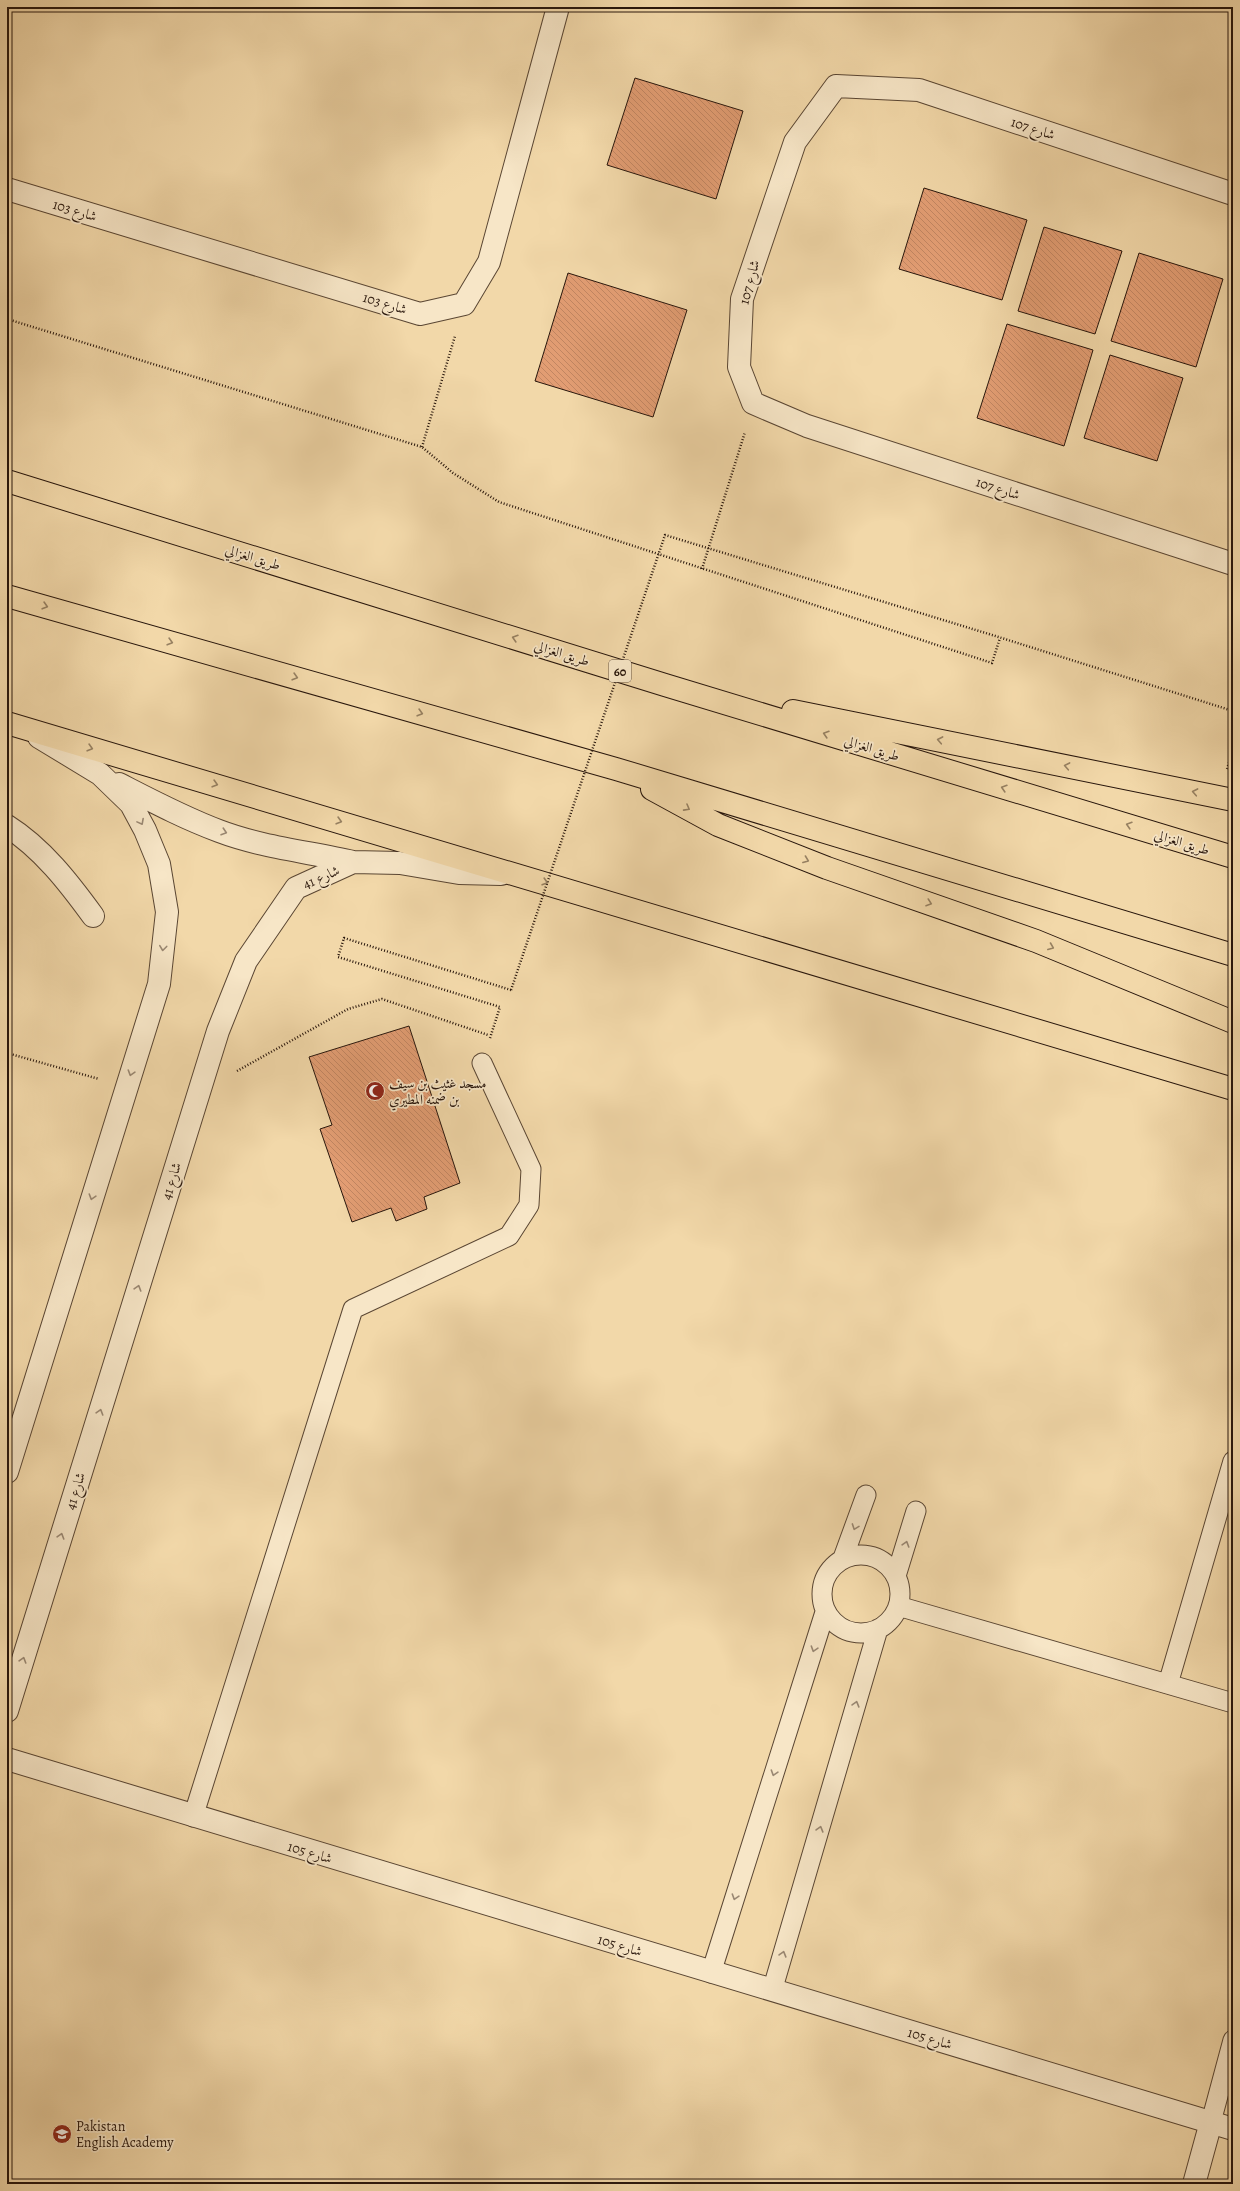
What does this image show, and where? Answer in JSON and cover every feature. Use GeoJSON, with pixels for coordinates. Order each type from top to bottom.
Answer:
{"type":"FeatureCollection","features":[{"type":"Feature","properties":{"kind":"main road","name":"طريق الغزالي"},"geometry":{"type":"LineString","coordinates":[[7,481],[666,685],[1233,857]]}},
{"type":"Feature","properties":{"kind":"main road"},"geometry":{"type":"LineString","coordinates":[[7,596],[616,769],[1233,955]]}},
{"type":"Feature","properties":{"kind":"main road"},"geometry":{"type":"LineString","coordinates":[[666,685],[1233,800]]}},
{"type":"Feature","properties":{"kind":"main road"},"geometry":{"type":"LineString","coordinates":[[16,726],[523,875],[1233,1089]]}},
{"type":"Feature","properties":{"kind":"main road"},"geometry":{"type":"LineString","coordinates":[[616,769],[718,825],[827,868],[1036,941],[1233,1022]]}},
{"type":"Feature","properties":{"kind":"street"},"geometry":{"type":"LineString","coordinates":[[464,304],[489,262],[558,7]]}},
{"type":"Feature","properties":{"kind":"street","name":"شارع 107"},"geometry":{"type":"LineString","coordinates":[[1233,194],[919,90],[836,86],[796,142],[742,299],[739,367],[753,403],[807,426],[1233,564]]}},
{"type":"Feature","properties":{"kind":"street","name":"شارع 103"},"geometry":{"type":"LineString","coordinates":[[7,189],[420,314],[464,304]]}},
{"type":"Feature","properties":{"kind":"street"},"geometry":{"type":"LineString","coordinates":[[16,726],[100,774],[182,816],[245,839],[353,862]]}},
{"type":"Feature","properties":{"kind":"street"},"geometry":{"type":"LineString","coordinates":[[7,1472],[159,984],[167,912],[159,864],[145,830],[131,804],[100,774]]}},
{"type":"Feature","properties":{"kind":"street"},"geometry":{"type":"LineString","coordinates":[[7,826],[41,854],[69,883],[92,916]]}},
{"type":"Feature","properties":{"kind":"street","name":"شارع 41"},"geometry":{"type":"LineString","coordinates":[[7,1711],[206,1068],[218,1031],[246,961],[296,888],[353,862],[400,863],[458,873],[523,875]]}},
{"type":"Feature","properties":{"kind":"street","name":"شارع 105"},"geometry":{"type":"LineString","coordinates":[[7,1759],[193,1817],[1211,2122],[1233,2130]]}},
{"type":"Feature","properties":{"kind":"street"},"geometry":{"type":"LineString","coordinates":[[1194,2184],[1211,2122]]}},
{"type":"Feature","properties":{"kind":"lane"},"geometry":{"type":"LineString","coordinates":[[193,1817],[353,1309],[509,1236],[528,1205],[531,1169],[482,1063]]}},
{"type":"Feature","properties":{"kind":"lane"},"geometry":{"type":"LineString","coordinates":[[1168,1684],[1233,1461]]}},
{"type":"Feature","properties":{"kind":"lane"},"geometry":{"type":"LineString","coordinates":[[843,1558],[866,1495]]}},
{"type":"Feature","properties":{"kind":"lane"},"geometry":{"type":"LineString","coordinates":[[896,1576],[916,1511]]}},
{"type":"Feature","properties":{"kind":"lane"},"geometry":{"type":"LineString","coordinates":[[858,1554],[873,1556],[887,1564],[896,1576],[900,1590],[898,1606],[891,1620],[878,1629],[864,1634],[848,1632],[835,1624],[826,1612],[821,1597],[823,1581],[831,1568],[843,1558],[858,1554]]}},
{"type":"Feature","properties":{"kind":"lane"},"geometry":{"type":"LineString","coordinates":[[898,1606],[1233,1703]]}},
{"type":"Feature","properties":{"kind":"lane"},"geometry":{"type":"LineString","coordinates":[[711,1973],[826,1612]]}},
{"type":"Feature","properties":{"kind":"lane"},"geometry":{"type":"LineString","coordinates":[[772,1991],[878,1629]]}},
{"type":"Feature","properties":{"kind":"lane"},"geometry":{"type":"LineString","coordinates":[[1211,2122],[1233,2040]]}},
{"type":"Feature","properties":{"kind":"path"},"geometry":{"type":"LineString","coordinates":[[422,447],[464,304]]}},
{"type":"Feature","properties":{"kind":"path"},"geometry":{"type":"LineString","coordinates":[[7,319],[422,447],[453,473],[499,502],[992,663],[1000,638]]}},
{"type":"Feature","properties":{"kind":"path"},"geometry":{"type":"LineString","coordinates":[[702,569],[753,403]]}},
{"type":"Feature","properties":{"kind":"path"},"geometry":{"type":"LineString","coordinates":[[500,1007],[338,957],[344,938],[511,990],[665,535],[989,634],[1233,711]]}},
{"type":"Feature","properties":{"kind":"path"},"geometry":{"type":"LineString","coordinates":[[206,1068],[231,1074],[348,1009],[382,999],[491,1036]]}},
{"type":"Feature","properties":{"kind":"path"},"geometry":{"type":"LineString","coordinates":[[7,1053],[127,1086]]}},
{"type":"Feature","properties":{"kind":"building"},"geometry":{"type":"Polygon","coordinates":[[[635,78],[743,111],[716,199],[607,165],[635,78]]]}},
{"type":"Feature","properties":{"kind":"building"},"geometry":{"type":"Polygon","coordinates":[[[924,188],[1027,220],[1002,300],[899,269],[924,188]]]}},
{"type":"Feature","properties":{"kind":"building"},"geometry":{"type":"Polygon","coordinates":[[[1044,227],[1122,251],[1095,334],[1018,311],[1044,227]]]}},
{"type":"Feature","properties":{"kind":"building"},"geometry":{"type":"Polygon","coordinates":[[[1139,253],[1223,279],[1196,367],[1111,341],[1139,253]]]}},
{"type":"Feature","properties":{"kind":"building"},"geometry":{"type":"Polygon","coordinates":[[[568,273],[687,310],[653,417],[535,381],[568,273]]]}},
{"type":"Feature","properties":{"kind":"building"},"geometry":{"type":"Polygon","coordinates":[[[1007,324],[1093,350],[1064,446],[977,418],[1007,324]]]}},
{"type":"Feature","properties":{"kind":"building"},"geometry":{"type":"Polygon","coordinates":[[[1110,355],[1183,378],[1157,461],[1084,438],[1110,355]]]}},
{"type":"Feature","properties":{"kind":"building","name":"مسجد غثيث بن سيف بن ضمنه المطيري"},"geometry":{"type":"Polygon","coordinates":[[[409,1026],[460,1183],[424,1197],[427,1209],[396,1221],[391,1208],[352,1222],[320,1129],[332,1125],[309,1057],[409,1026]]]}},
{"type":"Feature","properties":{"kind":"place","name":"مسجد غثيث بن سيف بن ضمنه المطيري"},"geometry":{"type":"Point","coordinates":[375,1091]}},
{"type":"Feature","properties":{"kind":"place","name":"Pakistan English Academy"},"geometry":{"type":"Point","coordinates":[62,2134]}}]}
